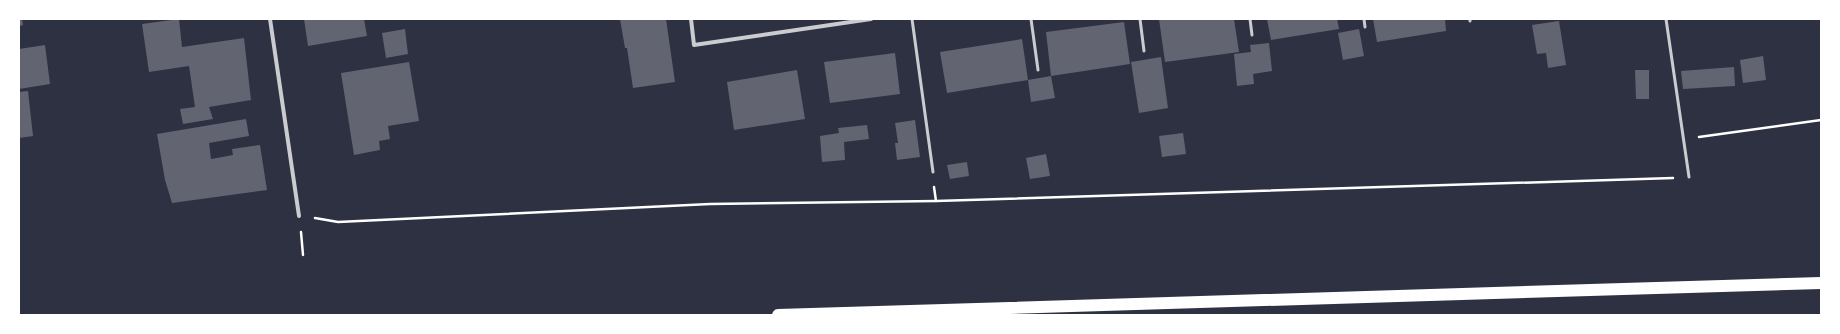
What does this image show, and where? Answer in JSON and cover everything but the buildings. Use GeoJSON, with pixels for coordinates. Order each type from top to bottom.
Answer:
{"type":"FeatureCollection","features":[{"type":"Feature","properties":{"kind":"highway"},"geometry":{"type":"LineString","coordinates":[[778,315],[1821,282]]}},
{"type":"Feature","properties":{"kind":"street"},"geometry":{"type":"LineString","coordinates":[[270,19],[299,216]]}},
{"type":"Feature","properties":{"kind":"street"},"geometry":{"type":"LineString","coordinates":[[691,19],[694,45],[871,19]]}},
{"type":"Feature","properties":{"kind":"lane"},"geometry":{"type":"LineString","coordinates":[[912,19],[933,172]]}},
{"type":"Feature","properties":{"kind":"lane"},"geometry":{"type":"LineString","coordinates":[[1031,19],[1038,70]]}},
{"type":"Feature","properties":{"kind":"lane"},"geometry":{"type":"LineString","coordinates":[[1140,19],[1144,51]]}},
{"type":"Feature","properties":{"kind":"lane"},"geometry":{"type":"LineString","coordinates":[[1250,19],[1252,35]]}},
{"type":"Feature","properties":{"kind":"lane"},"geometry":{"type":"LineString","coordinates":[[1364,19],[1365,27]]}},
{"type":"Feature","properties":{"kind":"lane"},"geometry":{"type":"LineString","coordinates":[[1666,19],[1689,177]]}},
{"type":"Feature","properties":{"kind":"path"},"geometry":{"type":"LineString","coordinates":[[1684,139],[1821,120]]}},
{"type":"Feature","properties":{"kind":"path"},"geometry":{"type":"LineString","coordinates":[[299,216],[338,222],[710,204],[936,201],[1689,177]]}},
{"type":"Feature","properties":{"kind":"path"},"geometry":{"type":"LineString","coordinates":[[302,240],[303,255]]}}]}
